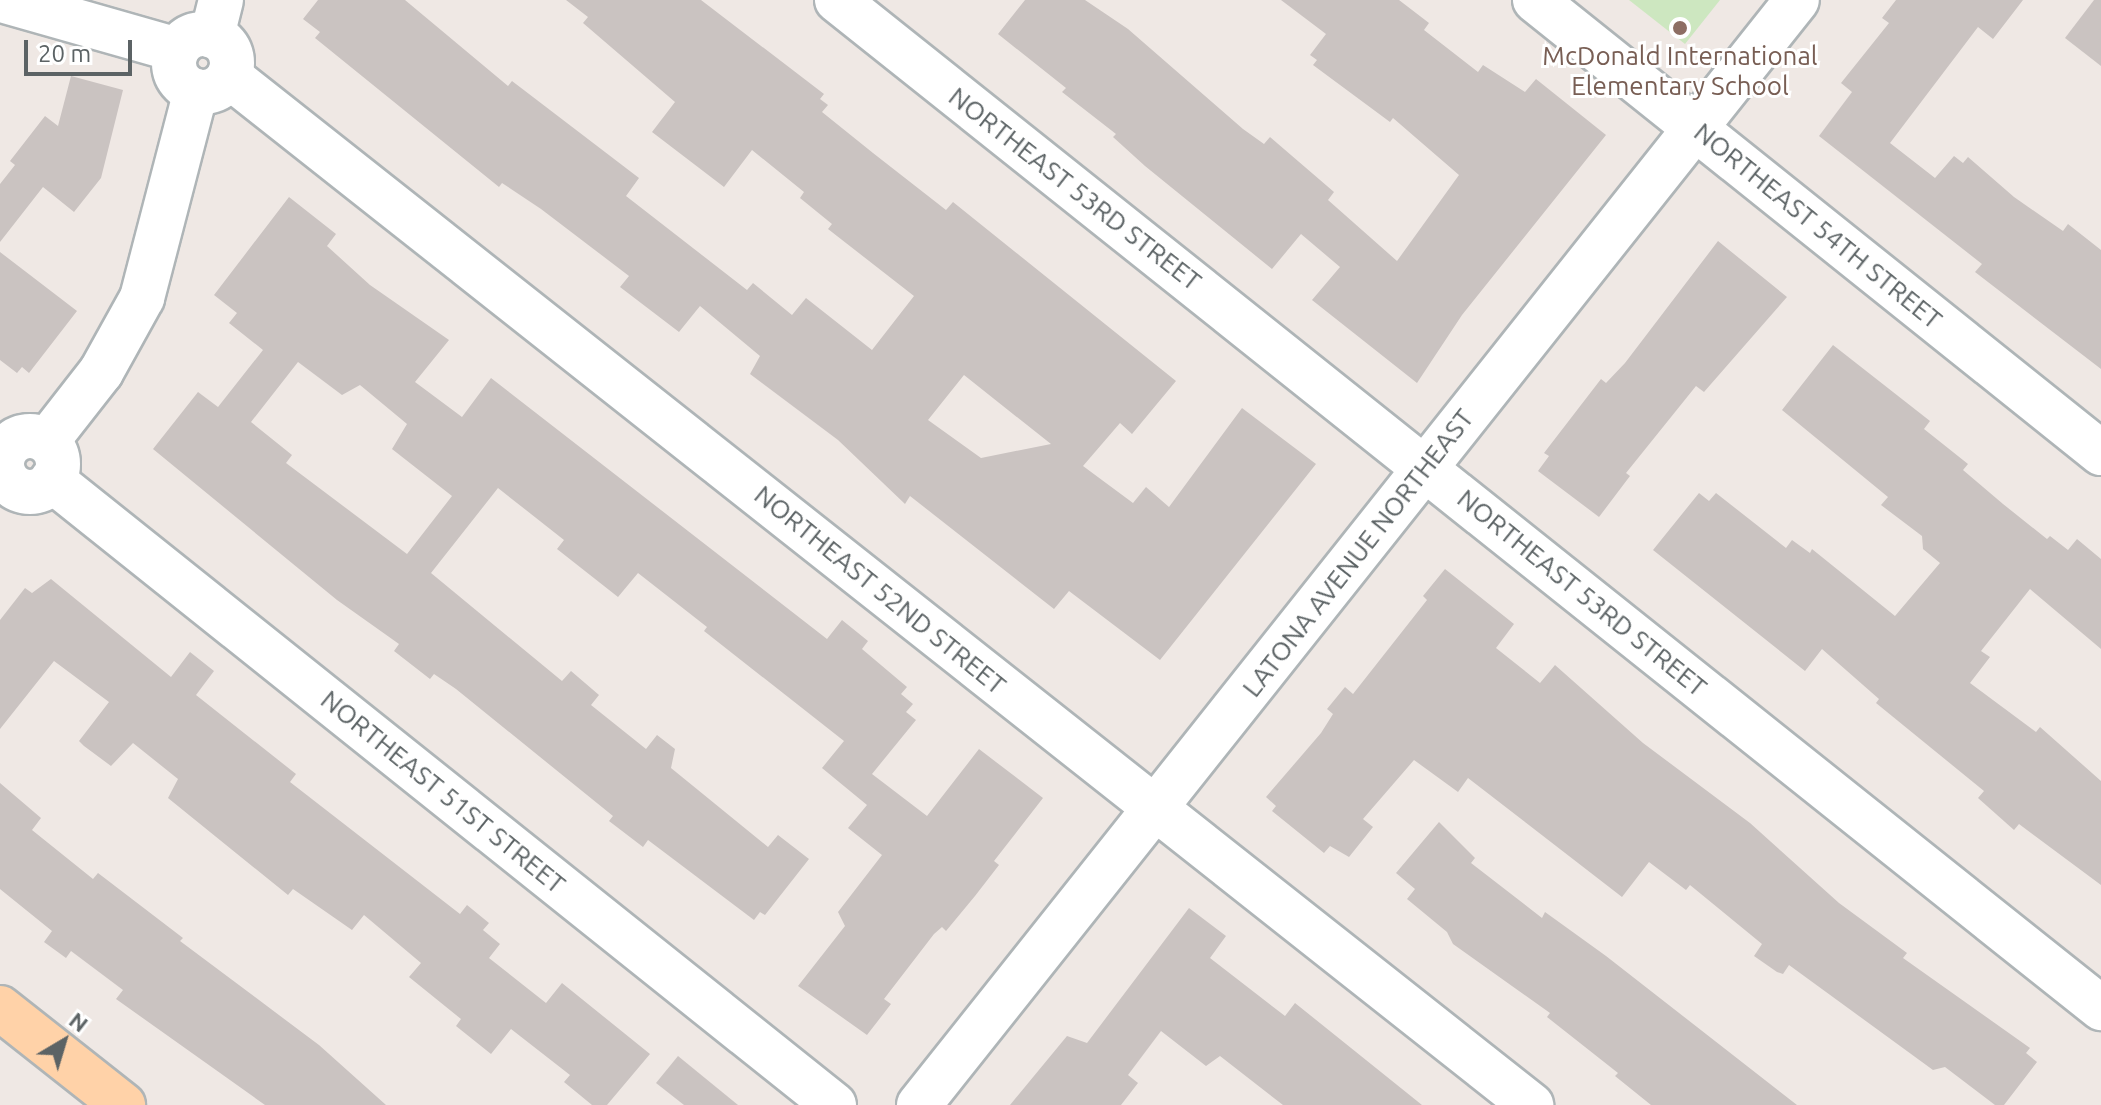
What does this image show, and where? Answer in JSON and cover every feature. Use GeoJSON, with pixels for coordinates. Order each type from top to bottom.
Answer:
{"type":"FeatureCollection","features":[{"type":"Feature","properties":{"kind":"main road"},"geometry":{"type":"LineString","coordinates":[[0,1008],[108,1100]]}},
{"type":"Feature","properties":{"kind":"street"},"geometry":{"type":"LineString","coordinates":[[2,0],[203,29],[230,54],[212,84],[142,298],[101,372],[20,465]]}},
{"type":"Feature","properties":{"kind":"street","name":"NORTHEAST 53RD STREET"},"geometry":{"type":"LineString","coordinates":[[837,0],[2101,1008]]}},
{"type":"Feature","properties":{"kind":"street","name":"NORTHEAST 54TH STREET"},"geometry":{"type":"LineString","coordinates":[[1535,0],[2101,453]]}},
{"type":"Feature","properties":{"kind":"street","name":"LATONA AVENUE NORTHEAST"},"geometry":{"type":"LineString","coordinates":[[919,1105],[1797,0]]}},
{"type":"Feature","properties":{"kind":"street","name":"NORTHEAST 52ND STREET"},"geometry":{"type":"LineString","coordinates":[[212,84],[1156,809],[1531,1105]]}},
{"type":"Feature","properties":{"kind":"street","name":"NORTHEAST 51ST STREET"},"geometry":{"type":"LineString","coordinates":[[20,465],[834,1105]]}},
{"type":"Feature","properties":{"kind":"green space","name":"McDonald International Elementary School"},"geometry":{"type":"Polygon","coordinates":[[[1629,0],[1720,0],[1685,44],[1629,0]]]}},
{"type":"Feature","properties":{"kind":"building"},"geometry":{"type":"Polygon","coordinates":[[[318,0],[405,0],[508,86],[512,81],[639,178],[626,196],[747,290],[753,283],[792,315],[806,298],[872,350],[914,296],[828,229],[832,224],[800,198],[804,192],[752,150],[724,187],[652,132],[675,102],[583,23],[588,17],[566,0],[701,0],[824,94],[820,99],[828,105],[822,112],[873,153],[946,210],[953,202],[1176,381],[1132,434],[1120,423],[1083,466],[1133,503],[1146,487],[1169,507],[1242,408],[1316,464],[1160,660],[1069,591],[1054,609],[910,496],[905,504],[838,440],[750,374],[760,356],[700,306],[679,332],[620,287],[629,276],[541,209],[502,183],[499,187],[315,38],[320,32],[303,19],[318,0]],[[964,375],[928,420],[981,458],[1051,444],[964,375]]]}},
{"type":"Feature","properties":{"kind":"building"},"geometry":{"type":"Polygon","coordinates":[[[1025,0],[1085,0],[1128,29],[1243,129],[1264,144],[1270,137],[1334,192],[1328,200],[1397,261],[1459,175],[1393,118],[1390,122],[1313,65],[1317,60],[1310,55],[1326,34],[1281,0],[1399,0],[1429,23],[1424,30],[1478,72],[1483,65],[1525,92],[1536,79],[1606,135],[1462,315],[1417,383],[1312,300],[1340,267],[1301,234],[1272,269],[1145,166],[1113,137],[1116,134],[1062,92],[1066,88],[998,34],[1025,0]]]}},
{"type":"Feature","properties":{"kind":"building"},"geometry":{"type":"Polygon","coordinates":[[[1896,0],[2023,0],[1993,39],[1978,27],[1890,143],[1935,178],[1954,156],[1963,163],[1968,157],[2014,197],[2063,231],[2068,224],[2101,250],[2101,369],[1975,272],[1982,264],[1819,136],[1852,92],[1841,83],[1889,23],[1882,18],[1896,0]]]}},
{"type":"Feature","properties":{"kind":"building"},"geometry":{"type":"Polygon","coordinates":[[[2094,0],[2101,0],[2101,66],[2065,38],[2094,0]]]}},
{"type":"Feature","properties":{"kind":"building"},"geometry":{"type":"Polygon","coordinates":[[[71,76],[123,90],[101,178],[74,212],[43,187],[0,242],[0,184],[15,165],[10,161],[45,116],[58,126],[71,76]]]}},
{"type":"Feature","properties":{"kind":"building"},"geometry":{"type":"Polygon","coordinates":[[[289,197],[336,234],[327,246],[370,285],[449,340],[415,382],[462,417],[491,378],[827,639],[842,620],[868,641],[862,649],[907,687],[901,694],[913,704],[906,712],[916,720],[872,774],[927,816],[979,749],[1043,798],[994,861],[999,865],[975,896],[946,931],[942,927],[934,934],[884,999],[891,1004],[867,1035],[798,986],[845,926],[838,912],[882,855],[848,828],[867,805],[822,768],[844,741],[704,631],[707,627],[638,573],[618,597],[557,549],[564,540],[498,488],[431,573],[562,681],[571,671],[599,695],[591,705],[646,749],[657,735],[675,749],[671,768],[768,847],[778,835],[809,859],[765,915],[760,912],[754,920],[648,840],[643,847],[609,821],[613,816],[456,689],[434,674],[430,679],[394,651],[399,644],[337,600],[153,449],[198,392],[218,407],[263,350],[229,323],[237,313],[214,295],[289,197]],[[298,362],[251,422],[292,455],[286,463],[407,554],[452,496],[392,449],[407,424],[360,385],[342,395],[298,362]]]}},
{"type":"Feature","properties":{"kind":"building"},"geometry":{"type":"Polygon","coordinates":[[[1718,241],[1787,297],[1704,392],[1696,386],[1626,473],[1630,476],[1599,517],[1538,471],[1549,456],[1544,453],[1601,379],[1606,383],[1625,363],[1718,241]]]}},
{"type":"Feature","properties":{"kind":"building"},"geometry":{"type":"Polygon","coordinates":[[[0,252],[77,311],[29,373],[22,367],[17,373],[0,360],[0,252]]]}},
{"type":"Feature","properties":{"kind":"building"},"geometry":{"type":"Polygon","coordinates":[[[1833,345],[1930,421],[1924,429],[1968,464],[1963,470],[2003,504],[2047,539],[2050,536],[2068,550],[2077,539],[2101,559],[2101,649],[2030,589],[1981,651],[1990,657],[1970,683],[2036,732],[2040,727],[2101,781],[2101,885],[2019,824],[2014,830],[1978,798],[1984,791],[1876,703],[1879,699],[1822,649],[1805,671],[1653,550],[1699,493],[1709,501],[1716,493],[1786,548],[1792,540],[1810,553],[1812,549],[1895,616],[1940,563],[1923,549],[1922,536],[1881,505],[1888,497],[1782,410],[1833,345]]]}},
{"type":"Feature","properties":{"kind":"building"},"geometry":{"type":"Polygon","coordinates":[[[1445,569],[1514,624],[1496,648],[1540,683],[1555,665],[1643,743],[1750,823],[1839,903],[1907,953],[1903,958],[2030,1048],[2026,1053],[2037,1062],[2004,1105],[1995,1105],[1945,1067],[1933,1070],[1789,965],[1783,974],[1754,956],[1762,944],[1690,885],[1686,890],[1649,862],[1622,897],[1468,778],[1458,792],[1414,760],[1363,819],[1373,827],[1349,857],[1330,846],[1324,853],[1272,811],[1276,806],[1266,797],[1321,733],[1333,714],[1327,709],[1345,687],[1353,694],[1427,600],[1423,596],[1445,569]]]}},
{"type":"Feature","properties":{"kind":"building"},"geometry":{"type":"Polygon","coordinates":[[[51,579],[171,677],[190,652],[214,671],[196,695],[296,774],[290,782],[460,914],[467,905],[489,923],[483,930],[500,944],[489,958],[546,1003],[562,983],[650,1054],[607,1105],[592,1105],[564,1082],[570,1075],[511,1029],[491,1054],[456,1026],[461,1019],[409,977],[421,963],[364,915],[352,930],[293,889],[288,895],[168,798],[178,779],[133,743],[111,766],[84,746],[79,741],[109,702],[54,661],[0,729],[0,620],[25,588],[32,593],[51,579]]]}},
{"type":"Feature","properties":{"kind":"building"},"geometry":{"type":"Polygon","coordinates":[[[0,783],[41,818],[32,830],[93,879],[98,873],[183,938],[180,941],[319,1045],[386,1105],[265,1105],[116,999],[123,990],[71,951],[66,958],[44,942],[52,931],[0,889],[0,783]]]}},
{"type":"Feature","properties":{"kind":"building"},"geometry":{"type":"Polygon","coordinates":[[[1439,822],[1475,858],[1471,863],[1542,918],[1545,912],[1606,956],[1797,1105],[1651,1105],[1615,1076],[1618,1073],[1547,1017],[1550,1013],[1453,944],[1447,932],[1407,899],[1415,889],[1396,873],[1439,822]]]}},
{"type":"Feature","properties":{"kind":"building"},"geometry":{"type":"Polygon","coordinates":[[[1189,908],[1226,936],[1210,958],[1285,1016],[1295,1003],[1422,1105],[1283,1105],[1220,1056],[1206,1066],[1161,1031],[1128,1075],[1138,1083],[1121,1105],[1010,1105],[1067,1036],[1087,1043],[1189,908]]]}},
{"type":"Feature","properties":{"kind":"building"},"geometry":{"type":"Polygon","coordinates":[[[678,1056],[738,1105],[684,1105],[656,1083],[678,1056]]]}},
{"type":"Feature","properties":{"kind":"place","name":"McDonald International Elementary School"},"geometry":{"type":"Point","coordinates":[1680,28]}}]}
